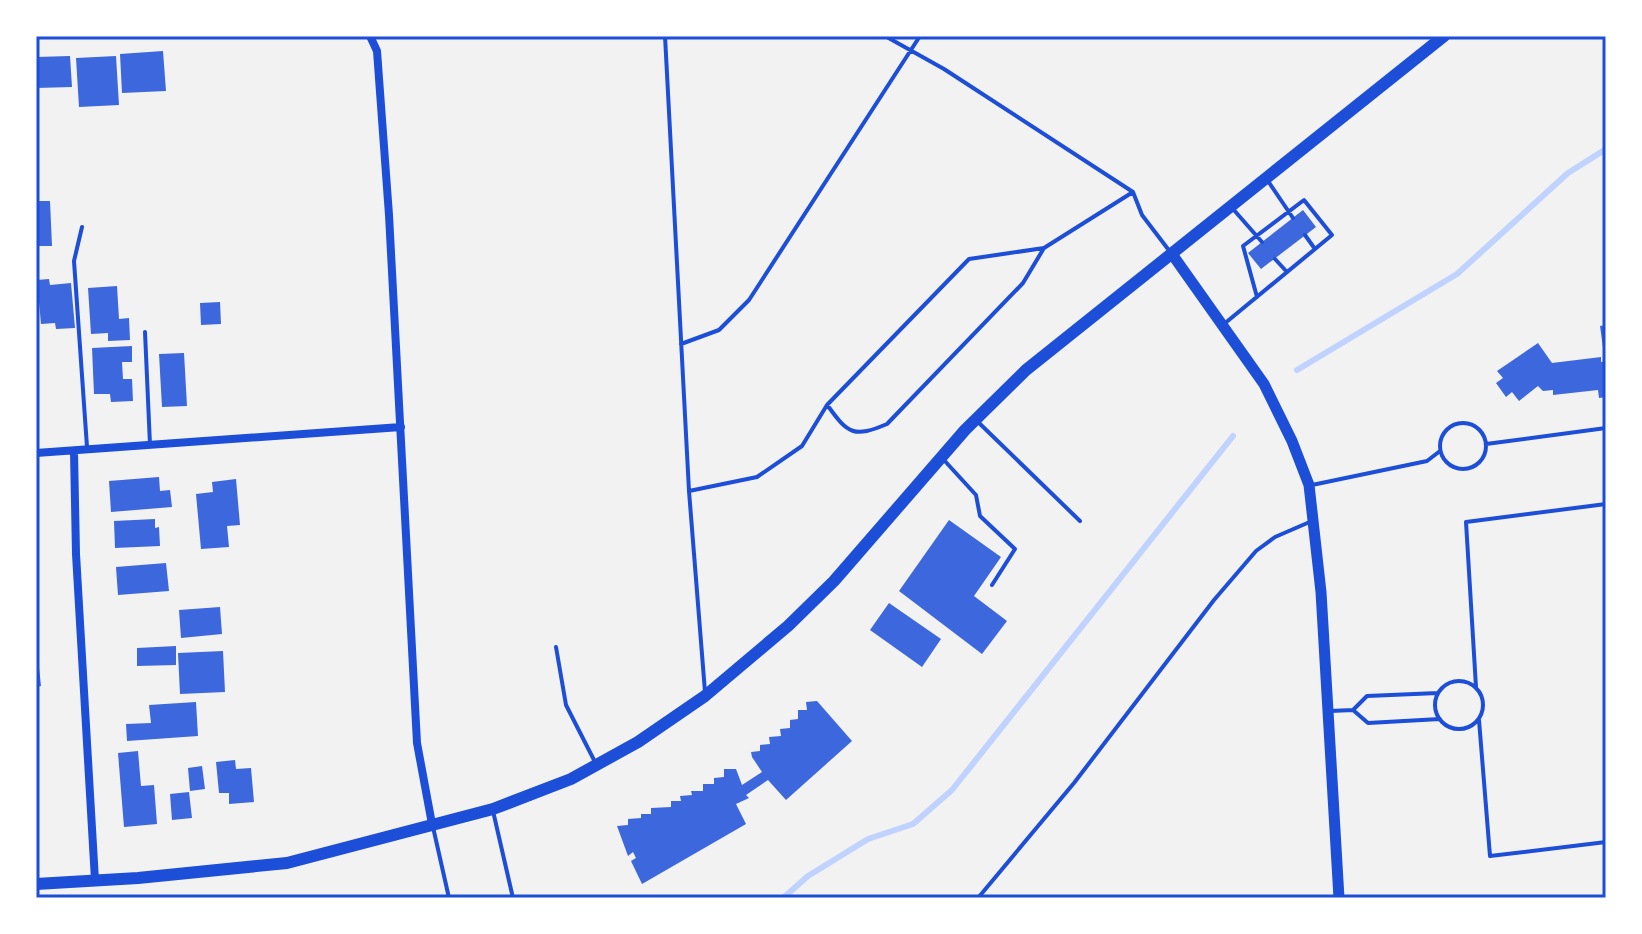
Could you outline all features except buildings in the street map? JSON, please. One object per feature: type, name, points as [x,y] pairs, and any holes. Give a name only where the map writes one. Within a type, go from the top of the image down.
[{"type":"main road","points":[[36,884],[287,863],[493,809],[571,779],[638,742],[705,696],[788,626],[834,581],[976,419],[1026,370],[1444,36]]},
{"type":"street","points":[[370,36],[377,51],[417,743],[432,824]]},
{"type":"street","points":[[1172,254],[1264,384],[1309,485],[1315,520],[1339,898]]},
{"type":"street","points":[[36,453],[401,427]]},
{"type":"street","points":[[74,451],[76,554],[95,880]]},
{"type":"lane","points":[[665,36],[689,491],[705,696]]},
{"type":"lane","points":[[885,36],[944,69],[1133,192],[1142,215],[1172,254]]},
{"type":"lane","points":[[681,344],[719,330],[749,300],[920,36]]},
{"type":"lane","points":[[1266,179],[1293,218]]},
{"type":"lane","points":[[689,491],[757,477],[802,446],[827,405],[969,259],[1044,248],[1133,192]]},
{"type":"lane","points":[[1222,325],[1257,297],[1332,235],[1304,200],[1243,246],[1257,297]]},
{"type":"lane","points":[[1232,207],[1262,242]]},
{"type":"lane","points":[[82,227],[74,261],[87,450]]},
{"type":"lane","points":[[1305,235],[1315,249]]},
{"type":"lane","points":[[827,405],[844,429],[863,434],[887,424],[1023,283],[1044,248]]},
{"type":"lane","points":[[1275,259],[1287,272]]},
{"type":"lane","points":[[145,332],[150,445]]},
{"type":"lane","points":[[976,419],[1080,521]]},
{"type":"lane","points":[[1461,422],[1476,426],[1486,444],[1482,460],[1469,468],[1455,468],[1448,464],[1440,451],[1440,443],[1447,429],[1461,422]]},
{"type":"lane","points":[[1486,444],[1606,428]]},
{"type":"lane","points":[[1309,485],[1427,461],[1440,451]]},
{"type":"lane","points":[[941,457],[976,495],[980,516],[1015,549],[992,585]]},
{"type":"lane","points":[[1606,504],[1466,522],[1476,687],[1484,706],[1479,720],[1490,856],[1606,842]]},
{"type":"lane","points":[[978,898],[1074,783],[1214,600],[1248,561],[1275,537],[1315,520]]},
{"type":"lane","points":[[556,647],[566,705],[596,765]]},
{"type":"lane","points":[[1476,687],[1463,681],[1443,687],[1435,706],[1445,724],[1459,729],[1479,720]]},
{"type":"lane","points":[[1328,711],[1353,710],[1367,696],[1438,693]]},
{"type":"lane","points":[[1353,710],[1368,723],[1440,719]]},
{"type":"lane","points":[[493,809],[513,898]]},
{"type":"lane","points":[[432,824],[449,898]]},
{"type":"waterway","points":[[1297,370],[1457,274],[1568,173],[1606,149]]},
{"type":"waterway","points":[[783,898],[808,876],[868,839],[913,824],[952,790],[1233,436]]}]
